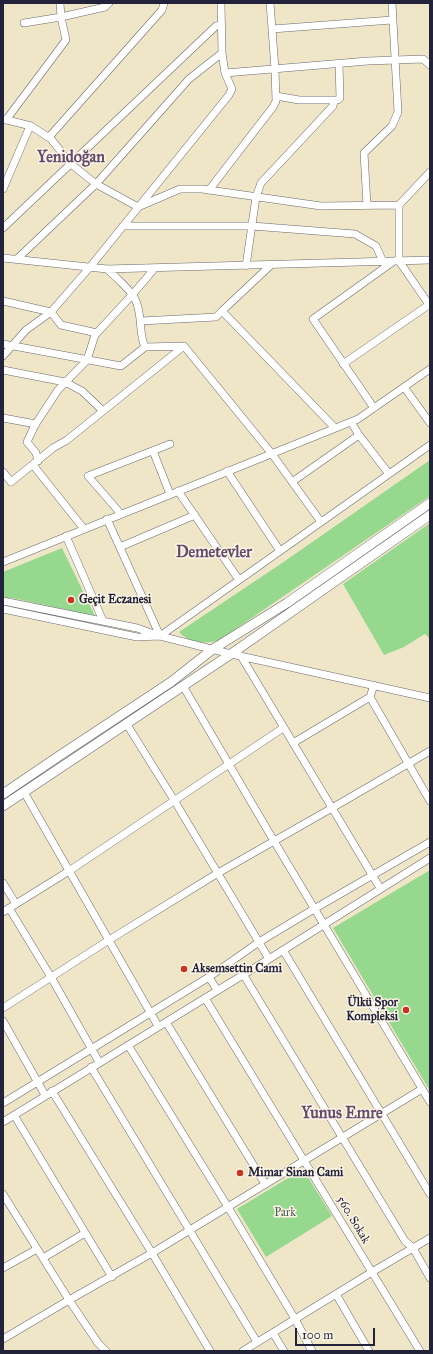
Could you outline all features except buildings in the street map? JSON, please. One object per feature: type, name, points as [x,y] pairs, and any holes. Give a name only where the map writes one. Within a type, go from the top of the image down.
[{"type":"main road","points":[[3,794],[171,682],[213,649],[287,603],[430,503]]},
{"type":"main road","points":[[3,806],[231,654],[430,515]]},
{"type":"street","points":[[60,3],[66,40],[4,120],[30,126],[49,138],[71,164],[96,184],[138,207]]},
{"type":"street","points":[[24,24],[105,7],[109,3]]},
{"type":"street","points":[[49,138],[162,10],[164,3]]},
{"type":"street","points":[[3,356],[26,330],[51,312],[90,267],[229,95],[232,89],[225,74],[222,53],[221,3]]},
{"type":"street","points":[[209,190],[273,107],[276,101],[270,3]]},
{"type":"street","points":[[367,206],[364,153],[392,126],[398,112],[392,3]]},
{"type":"street","points":[[272,28],[392,20]]},
{"type":"street","points":[[3,228],[216,26],[221,25]]},
{"type":"street","points":[[17,259],[96,184],[189,79],[222,53]]},
{"type":"street","points":[[225,74],[394,60],[424,59],[430,65]]},
{"type":"street","points":[[276,96],[299,100],[338,100],[340,98],[339,64]]},
{"type":"street","points":[[246,266],[256,197],[261,183],[333,106],[334,101]]},
{"type":"street","points":[[3,189],[30,126]]},
{"type":"street","points":[[343,364],[430,305],[396,261],[399,205],[430,172]]},
{"type":"street","points":[[138,207],[180,189],[209,190],[321,206],[399,205]]},
{"type":"street","points":[[123,226],[252,226],[355,234],[376,246],[383,262]]},
{"type":"street","points":[[3,258],[108,269],[430,260]]},
{"type":"street","points":[[374,408],[313,320],[396,261]]},
{"type":"street","points":[[141,322],[216,317],[271,265]]},
{"type":"street","points":[[84,529],[35,463],[36,453],[27,442],[36,424],[58,390],[87,360],[95,335],[155,268]]},
{"type":"street","points":[[108,269],[135,298],[141,322],[141,339],[145,347]]},
{"type":"street","points":[[3,301],[51,312],[61,325],[97,333]]},
{"type":"street","points":[[222,311],[335,428]]},
{"type":"street","points":[[3,344],[121,366],[145,347],[184,346]]},
{"type":"street","points":[[3,472],[11,482],[53,448],[67,440],[184,346]]},
{"type":"street","points":[[184,346],[272,454],[321,522]]},
{"type":"street","points":[[3,562],[358,419],[430,369]]},
{"type":"street","points":[[3,370],[65,382],[82,391],[103,411]]},
{"type":"street","points":[[404,387],[430,423]]},
{"type":"street","points":[[3,418],[36,424]]},
{"type":"street","points":[[351,422],[359,435],[389,474]]},
{"type":"street","points":[[292,482],[359,435]]},
{"type":"street","points":[[121,514],[88,476],[170,444]]},
{"type":"street","points":[[3,609],[137,637],[160,636],[430,445]]},
{"type":"street","points":[[153,451],[170,494]]},
{"type":"street","points":[[227,471],[280,551]]},
{"type":"street","points":[[178,491],[239,580]]},
{"type":"street","points":[[120,547],[195,515]]},
{"type":"street","points":[[108,519],[160,636]]},
{"type":"street","points":[[66,536],[103,621]]},
{"type":"street","points":[[3,601],[137,628],[160,636],[231,654],[430,698]]},
{"type":"street","points":[[242,656],[283,728],[380,888]]},
{"type":"street","points":[[183,686],[314,909],[430,1102]]},
{"type":"street","points":[[293,744],[370,697],[374,686]]},
{"type":"street","points":[[370,697],[430,801]]},
{"type":"street","points":[[126,723],[269,959]]},
{"type":"street","points":[[99,1062],[51,977],[6,910],[69,871],[283,728]]},
{"type":"street","points":[[3,1008],[109,940],[218,873],[430,751]]},
{"type":"street","points":[[24,792],[158,1026]]},
{"type":"street","points":[[3,1103],[151,1013],[259,942],[430,842]]},
{"type":"street","points":[[3,1122],[324,925],[380,888],[430,858]]},
{"type":"street","points":[[3,883],[16,904]]},
{"type":"street","points":[[282,950],[430,1194]]},
{"type":"street","points":[[244,974],[405,1241],[412,1248],[430,1278]]},
{"type":"street","points":[[209,976],[217,990]]},
{"type":"street","name":"560. Sokak","points":[[205,998],[420,1351]]},
{"type":"street","points":[[3,1021],[45,1095]]},
{"type":"street","points":[[166,1022],[265,1184]]},
{"type":"street","points":[[128,1045],[228,1206],[295,1319],[312,1351]]},
{"type":"street","points":[[91,1067],[257,1342]]},
{"type":"street","points":[[3,1339],[68,1300],[112,1277],[422,1089]]},
{"type":"street","points":[[52,1091],[152,1253],[210,1351]]},
{"type":"street","points":[[14,1115],[112,1277]]},
{"type":"street","points":[[4,1196],[68,1300],[98,1343],[106,1351]]},
{"type":"street","points":[[43,1258],[85,1233]]},
{"type":"street","points":[[243,1351],[430,1238]]},
{"type":"street","points":[[3,1268],[37,1249]]},
{"type":"street","points":[[336,1294],[369,1351]]},
{"type":"street","points":[[273,1333],[284,1351]]},
{"type":"green space","points":[[430,460],[430,496],[218,641],[197,642],[183,636],[179,632],[285,561]]},
{"type":"green space","points":[[430,523],[430,639],[425,634],[404,647],[384,655],[343,584]]},
{"type":"green space","points":[[62,548],[95,616],[12,598],[3,598],[3,572]]},
{"type":"green space","name":"Ülkü Spor Kompleksi","points":[[430,870],[430,1091],[333,928]]},
{"type":"green space","name":"Park","points":[[303,1169],[332,1216],[266,1257],[237,1209]]},
{"type":"place","name":"Geçit Eczanesi","points":[[71,600]]},
{"type":"place","name":"Aksemsettin Cami","points":[[184,969]]},
{"type":"place","name":"Ülkü Spor Kompleksi","points":[[406,1010]]},
{"type":"place","name":"Mimar Sinan Cami","points":[[240,1173]]},
{"type":"district","name":"Yenidoğan","points":[[71,158]]},
{"type":"district","name":"Demetevler","points":[[214,553]]},
{"type":"district","name":"Yunus Emre","points":[[342,1114]]}]
